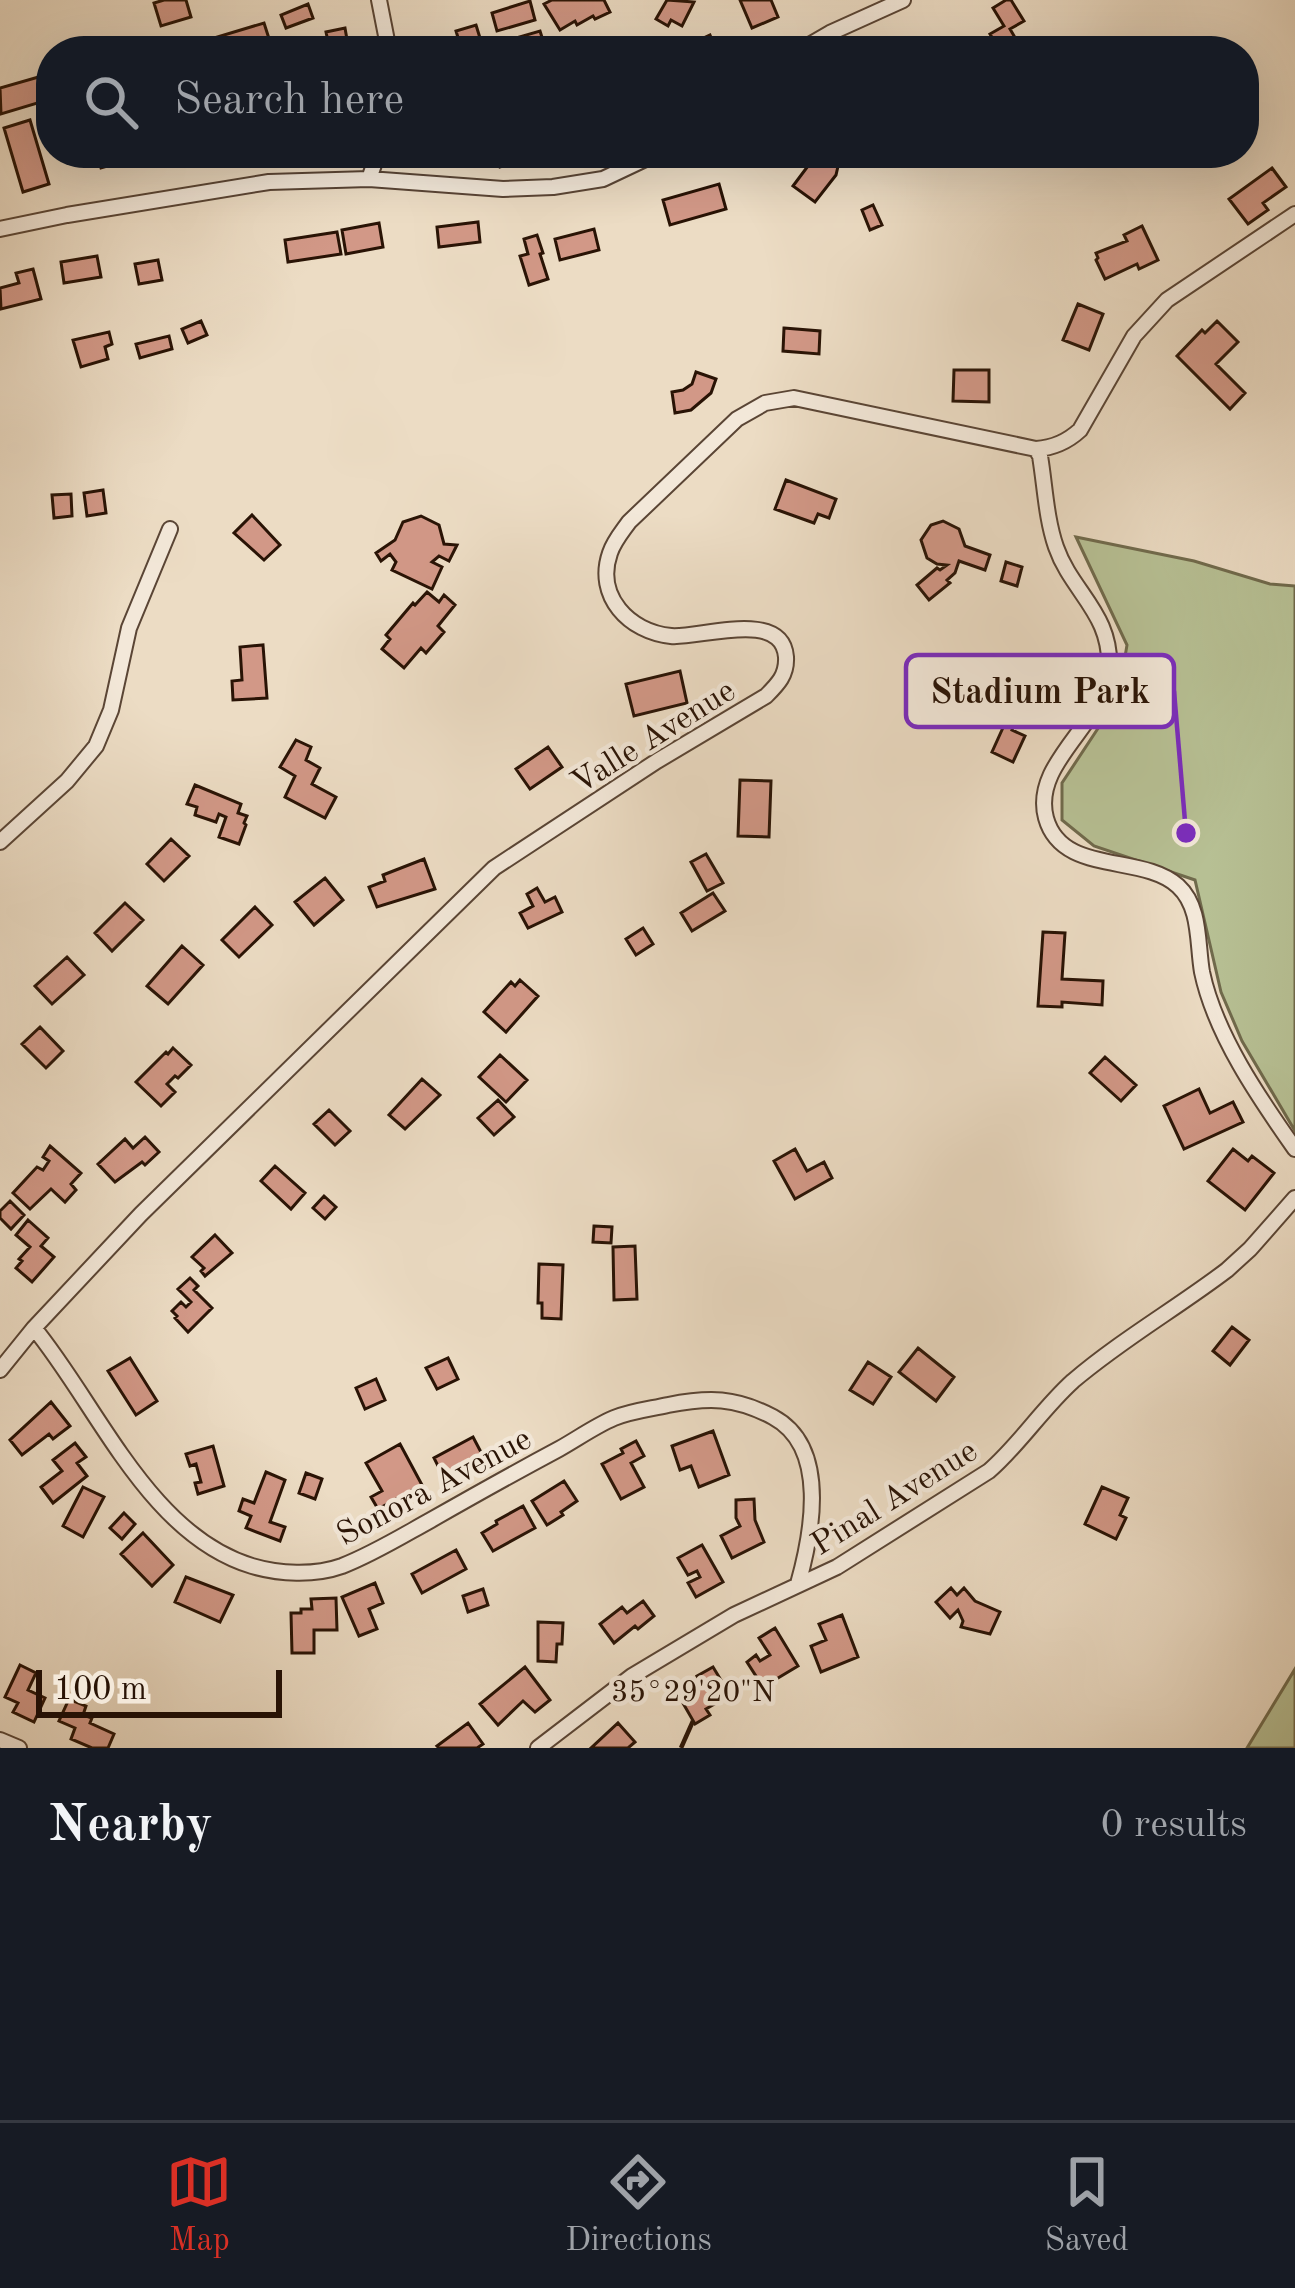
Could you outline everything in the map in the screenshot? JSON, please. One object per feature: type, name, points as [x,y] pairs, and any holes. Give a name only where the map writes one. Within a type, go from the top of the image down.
[{"type":"street","points":[[379,0],[385,36]]},
{"type":"street","points":[[823,36],[903,0]]},
{"type":"street","points":[[370,179],[373,168]]},
{"type":"street","points":[[0,229],[269,182],[370,179],[503,189],[553,187],[603,178],[625,168]]},
{"type":"street","points":[[1295,214],[1167,300],[1134,336],[1080,430],[1070,439],[1036,449],[1056,548],[1094,607],[1104,632],[1109,675],[1101,698],[1051,773],[1044,793],[1045,816],[1058,841],[1068,848],[1180,886],[1194,910],[1203,976],[1217,1014],[1238,1061],[1295,1149]]},
{"type":"street","name":"Valle Avenue","points":[[0,1370],[141,1214],[494,868],[766,696],[781,681],[784,648],[768,634],[742,628],[674,637],[653,632],[624,616],[612,604],[608,591],[610,554],[629,522],[737,419],[765,403],[794,398],[1036,449]]},
{"type":"street","points":[[0,842],[80,768],[102,735],[129,628],[170,529]]},
{"type":"street","name":"Pinal Avenue","points":[[538,1748],[632,1676],[734,1615],[837,1567],[989,1471],[1075,1380],[1227,1270],[1295,1198]]},
{"type":"street","name":"Sonora Avenue","points":[[34,1328],[164,1510],[210,1544],[252,1566],[286,1572],[339,1567],[614,1418],[691,1400],[720,1400],[749,1405],[780,1420],[805,1454],[811,1478],[810,1539],[798,1584]]},
{"type":"street","points":[[0,1740],[19,1748]]},
{"type":"green space","points":[[1076,537],[1295,586],[1295,1131],[1242,1041],[1221,992],[1195,880],[1094,846],[1062,820],[1062,783],[1118,698],[1127,645]]},
{"type":"green space","points":[[1295,1669],[1295,1748],[1247,1748]]},
{"type":"building","points":[[186,0],[191,17],[161,26],[154,3]]},
{"type":"building","points":[[604,0],[610,12],[560,30],[544,4]]},
{"type":"building","points":[[667,0],[694,2],[682,26],[671,20],[668,26],[656,19]]},
{"type":"building","points":[[740,0],[771,0],[778,17],[752,28]]},
{"type":"building","points":[[1011,0],[1024,21],[1010,29],[1014,36],[991,36],[1004,26],[993,8]]},
{"type":"building","points":[[530,1],[535,20],[497,31],[492,13]]},
{"type":"building","points":[[308,4],[313,18],[286,28],[281,15]]},
{"type":"building","points":[[264,23],[268,36],[221,36]]},
{"type":"building","points":[[476,25],[479,36],[458,36],[456,31]]},
{"type":"building","points":[[345,28],[346,36],[327,36],[326,32]]},
{"type":"building","points":[[36,78],[36,104],[1,114],[0,88]]},
{"type":"building","points":[[30,120],[36,168],[44,168],[49,184],[23,192],[4,128]]},
{"type":"building","points":[[806,168],[838,168],[815,202],[793,186]]},
{"type":"building","points":[[1272,168],[1286,187],[1263,203],[1268,210],[1248,224],[1229,199]]},
{"type":"building","points":[[719,184],[726,209],[670,225],[663,200]]},
{"type":"building","points":[[873,205],[882,225],[870,230],[862,210]]},
{"type":"building","points":[[478,222],[480,242],[439,247],[437,227]]},
{"type":"building","points":[[379,223],[383,247],[346,254],[342,230]]},
{"type":"building","points":[[1142,226],[1158,260],[1105,279],[1096,253],[1127,241],[1124,235]]},
{"type":"building","points":[[594,229],[599,250],[560,260],[555,239]]},
{"type":"building","points":[[337,232],[341,254],[288,262],[285,240]]},
{"type":"building","points":[[537,235],[548,279],[529,285],[520,256],[528,254],[524,239]]},
{"type":"building","points":[[97,256],[101,277],[64,283],[61,262]]},
{"type":"building","points":[[158,260],[162,280],[139,284],[135,264]]},
{"type":"building","points":[[33,269],[41,299],[1,309],[0,288],[19,283],[16,273]]},
{"type":"building","points":[[1078,304],[1103,314],[1089,350],[1063,340]]},
{"type":"building","points":[[201,321],[207,335],[188,343],[182,329]]},
{"type":"building","points":[[1217,321],[1238,342],[1216,364],[1245,393],[1230,409],[1177,356]]},
{"type":"building","points":[[784,328],[820,331],[819,354],[783,351]]},
{"type":"building","points":[[109,332],[108,359],[81,367],[73,340]]},
{"type":"building","points":[[169,336],[172,349],[140,358],[136,344]]},
{"type":"building","points":[[954,370],[989,370],[989,402],[953,401]]},
{"type":"building","points":[[696,372],[716,379],[711,393],[691,410],[675,413],[672,392],[692,384]]},
{"type":"building","points":[[786,480],[836,499],[829,518],[818,514],[814,523],[775,509]]},
{"type":"building","points":[[103,490],[106,513],[87,516],[84,493]]},
{"type":"building","points":[[71,494],[72,516],[54,518],[52,495]]},
{"type":"building","points":[[252,515],[280,545],[264,560],[234,533]]},
{"type":"building","points":[[421,516],[439,525],[444,544],[457,545],[449,561],[439,556],[432,562],[442,567],[432,589],[392,570],[396,562],[390,554],[381,561],[376,553],[395,540],[403,522]]},
{"type":"building","points":[[943,521],[959,529],[965,546],[990,555],[985,570],[959,561],[947,580],[950,583],[929,600],[917,585],[947,565],[927,558],[921,540],[931,525]]},
{"type":"building","points":[[1006,562],[1022,567],[1017,586],[1001,581]]},
{"type":"building","points":[[427,592],[439,602],[444,595],[455,605],[438,626],[444,632],[404,668],[382,649],[390,639],[386,635]]},
{"type":"building","points":[[263,645],[267,698],[233,700],[232,681],[242,680],[240,647]]},
{"type":"building","points":[[1008,656],[1039,670],[1012,730],[1025,736],[1013,762],[992,752],[1006,721],[1001,727],[988,721],[991,714],[981,715],[979,709],[986,705],[990,696],[986,694]]},
{"type":"building","points":[[680,671],[687,703],[634,716],[626,684]]},
{"type":"building","points":[[296,740],[311,747],[306,760],[320,768],[312,784],[336,797],[325,818],[285,797],[295,776],[280,767]]},
{"type":"building","points":[[548,747],[562,767],[530,789],[516,769]]},
{"type":"building","points":[[740,780],[771,781],[769,837],[738,836]]},
{"type":"building","points":[[195,785],[241,804],[238,813],[247,816],[239,844],[219,837],[226,817],[219,814],[216,822],[195,815],[197,807],[187,804]]},
{"type":"building","points":[[171,839],[189,856],[164,881],[147,864]]},
{"type":"building","points":[[706,854],[723,883],[707,891],[691,862]]},
{"type":"building","points":[[424,859],[435,889],[377,907],[369,887],[385,881],[383,875]]},
{"type":"building","points":[[325,878],[343,900],[314,925],[295,902]]},
{"type":"building","points":[[537,888],[545,902],[555,897],[562,912],[528,928],[520,913],[533,906],[527,894]]},
{"type":"building","points":[[713,893],[725,911],[692,931],[681,913]]},
{"type":"building","points":[[125,903],[143,920],[112,951],[95,933]]},
{"type":"building","points":[[255,907],[272,925],[239,957],[222,940]]},
{"type":"building","points":[[643,928],[653,944],[636,955],[626,939]]},
{"type":"building","points":[[1043,932],[1065,933],[1062,979],[1103,981],[1102,1005],[1062,1002],[1062,1007],[1038,1006]]},
{"type":"building","points":[[182,946],[203,965],[168,1004],[147,986]]},
{"type":"building","points":[[67,957],[84,975],[52,1004],[35,986]]},
{"type":"building","points":[[520,980],[538,996],[506,1032],[484,1012],[511,982],[515,986]]},
{"type":"building","points":[[40,1027],[63,1051],[46,1068],[22,1044]]},
{"type":"building","points":[[173,1048],[191,1065],[167,1084],[175,1092],[161,1106],[136,1082]]},
{"type":"building","points":[[500,1055],[527,1080],[506,1102],[479,1077]]},
{"type":"building","points":[[1105,1057],[1136,1085],[1121,1101],[1090,1073]]},
{"type":"building","points":[[422,1079],[440,1095],[405,1129],[389,1115]]},
{"type":"building","points":[[1199,1089],[1210,1113],[1233,1102],[1243,1122],[1184,1149],[1164,1106]]},
{"type":"building","points":[[498,1100],[514,1117],[494,1135],[478,1118]]},
{"type":"building","points":[[329,1110],[350,1131],[335,1145],[314,1124]]},
{"type":"building","points":[[145,1137],[159,1152],[145,1165],[142,1162],[115,1182],[98,1164],[125,1139],[133,1148]]},
{"type":"building","points":[[50,1146],[81,1173],[71,1184],[76,1190],[65,1202],[51,1189],[30,1209],[13,1193],[37,1167],[43,1170],[49,1161],[43,1157]]},
{"type":"building","points":[[795,1149],[807,1171],[824,1162],[832,1178],[795,1199],[774,1161]]},
{"type":"building","points":[[1233,1149],[1274,1173],[1245,1210],[1208,1181]]},
{"type":"building","points":[[275,1166],[305,1193],[291,1209],[261,1181]]},
{"type":"building","points":[[324,1196],[336,1207],[325,1219],[313,1208]]},
{"type":"building","points":[[10,1201],[24,1215],[11,1229],[0,1218]]},
{"type":"building","points":[[28,1220],[48,1238],[41,1246],[54,1257],[32,1282],[16,1268],[30,1247],[16,1235]]},
{"type":"building","points":[[594,1226],[612,1227],[611,1243],[593,1242]]},
{"type":"building","points":[[215,1235],[232,1253],[205,1276],[204,1268],[192,1257]]},
{"type":"building","points":[[635,1246],[637,1299],[614,1300],[613,1247]]},
{"type":"building","points":[[539,1264],[563,1265],[561,1319],[542,1318]]},
{"type":"building","points":[[190,1278],[198,1286],[194,1290],[212,1308],[188,1332],[172,1311],[181,1302],[186,1307],[191,1302],[178,1289]]},
{"type":"building","points":[[1232,1327],[1249,1340],[1230,1365],[1213,1351]]},
{"type":"building","points":[[918,1348],[954,1377],[936,1401],[899,1372]]},
{"type":"building","points":[[130,1358],[157,1401],[136,1415],[108,1371]]},
{"type":"building","points":[[448,1358],[458,1379],[437,1389],[426,1368]]},
{"type":"building","points":[[868,1362],[891,1377],[873,1404],[850,1390]]},
{"type":"building","points":[[376,1379],[385,1400],[365,1409],[356,1388]]},
{"type":"building","points":[[51,1402],[70,1426],[53,1439],[49,1434],[22,1455],[10,1440]]},
{"type":"building","points":[[713,1431],[729,1475],[699,1487],[691,1466],[680,1470],[672,1446]]},
{"type":"building","points":[[473,1437],[483,1456],[442,1474],[434,1458]]},
{"type":"building","points":[[636,1441],[644,1456],[631,1463],[644,1487],[621,1499],[602,1464]]},
{"type":"building","points":[[75,1443],[86,1457],[77,1463],[87,1476],[53,1503],[41,1487],[62,1471],[53,1460]]},
{"type":"building","points":[[400,1444],[422,1485],[378,1509],[371,1497],[382,1491],[366,1463]]},
{"type":"building","points":[[213,1446],[224,1486],[198,1494],[195,1483],[201,1482],[196,1464],[190,1466],[186,1454]]},
{"type":"building","points":[[266,1472],[285,1480],[270,1522],[285,1527],[280,1541],[246,1528],[251,1516],[239,1511],[243,1499],[254,1503]]},
{"type":"building","points":[[306,1473],[322,1479],[315,1499],[299,1493]]},
{"type":"building","points":[[564,1481],[577,1501],[547,1525],[532,1501]]},
{"type":"building","points":[[83,1487],[104,1497],[83,1537],[63,1526]]},
{"type":"building","points":[[1102,1487],[1128,1498],[1120,1515],[1126,1518],[1116,1539],[1085,1524]]},
{"type":"building","points":[[754,1499],[755,1520],[764,1542],[732,1558],[721,1536],[740,1526],[736,1500]]},
{"type":"building","points":[[523,1506],[535,1528],[493,1551],[482,1533]]},
{"type":"building","points":[[124,1513],[135,1524],[122,1539],[110,1528]]},
{"type":"building","points":[[143,1533],[173,1565],[152,1586],[121,1554]]},
{"type":"building","points":[[702,1545],[723,1582],[696,1597],[688,1583],[700,1577],[697,1571],[688,1575],[678,1558]]},
{"type":"building","points":[[456,1550],[466,1569],[422,1593],[412,1574]]},
{"type":"building","points":[[186,1577],[233,1595],[220,1622],[175,1602]]},
{"type":"building","points":[[375,1583],[383,1603],[369,1609],[377,1629],[359,1636],[342,1597]]},
{"type":"building","points":[[951,1588],[957,1595],[964,1588],[975,1601],[1000,1612],[990,1634],[961,1627],[958,1610],[950,1618],[936,1602]]},
{"type":"building","points":[[483,1589],[488,1605],[468,1612],[463,1596]]},
{"type":"building","points":[[336,1598],[337,1630],[314,1630],[314,1653],[292,1653],[291,1613],[312,1609],[311,1599]]},
{"type":"building","points":[[643,1601],[654,1616],[614,1643],[600,1624],[622,1607],[627,1613]]},
{"type":"building","points":[[842,1615],[858,1657],[821,1672],[811,1646],[826,1640],[819,1624]]},
{"type":"building","points":[[538,1622],[563,1623],[556,1662],[538,1661]]},
{"type":"building","points":[[775,1628],[798,1666],[763,1687],[747,1662],[756,1655],[760,1661],[770,1655],[759,1638]]},
{"type":"building","points":[[20,1665],[36,1673],[28,1690],[45,1698],[34,1722],[13,1712],[18,1703],[5,1697]]},
{"type":"building","points":[[525,1667],[550,1700],[535,1712],[523,1701],[498,1725],[480,1704]]},
{"type":"building","points":[[713,1667],[730,1695],[706,1709],[710,1715],[695,1724],[680,1698],[686,1694],[682,1687],[695,1680],[699,1686],[697,1676]]},
{"type":"building","points":[[69,1699],[86,1706],[83,1715],[92,1718],[90,1723],[114,1734],[108,1748],[92,1748],[71,1739],[75,1728],[59,1721]]},
{"type":"building","points":[[468,1723],[483,1744],[477,1748],[437,1746]]},
{"type":"building","points":[[618,1723],[635,1742],[628,1748],[591,1748]]},
{"type":"place","name":"Stadium Park","points":[[1186,833]]}]
